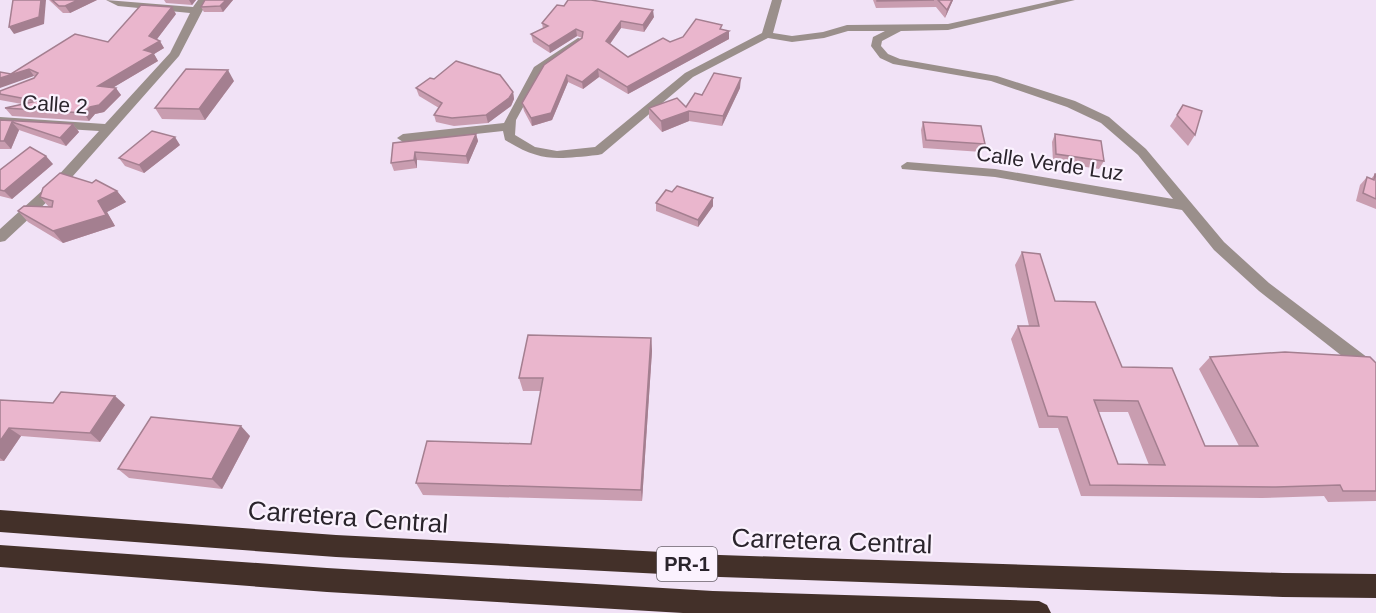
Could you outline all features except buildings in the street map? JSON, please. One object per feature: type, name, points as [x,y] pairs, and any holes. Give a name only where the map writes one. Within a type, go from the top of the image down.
[{"type":"highway","name":"Carretera Central","points":[[0,521],[336,546],[720,566],[1259,585],[1376,586]]},
{"type":"highway","name":"PR-1","points":[[0,556],[327,580],[701,602],[1039,613]]},
{"type":"street","points":[[0,237],[60,182],[175,54],[199,5],[118,3],[111,0]]},
{"type":"street","points":[[767,35],[777,0]]},
{"type":"street","points":[[578,41],[538,69],[510,120],[509,137],[532,151],[557,155],[598,151],[689,75],[767,35],[792,39],[847,28],[948,27],[1070,0]]},
{"type":"street","points":[[900,27],[877,39],[876,46],[884,56],[897,62],[993,78],[1071,104],[1105,120],[1142,152],[1219,246],[1264,287],[1376,373]]},
{"type":"street","name":"Calle 2","points":[[0,121],[107,128]]},
{"type":"street","points":[[403,138],[510,126]]},
{"type":"street","name":"Calle Verde Luz","points":[[908,166],[995,173],[1104,190],[1186,206]]}]
